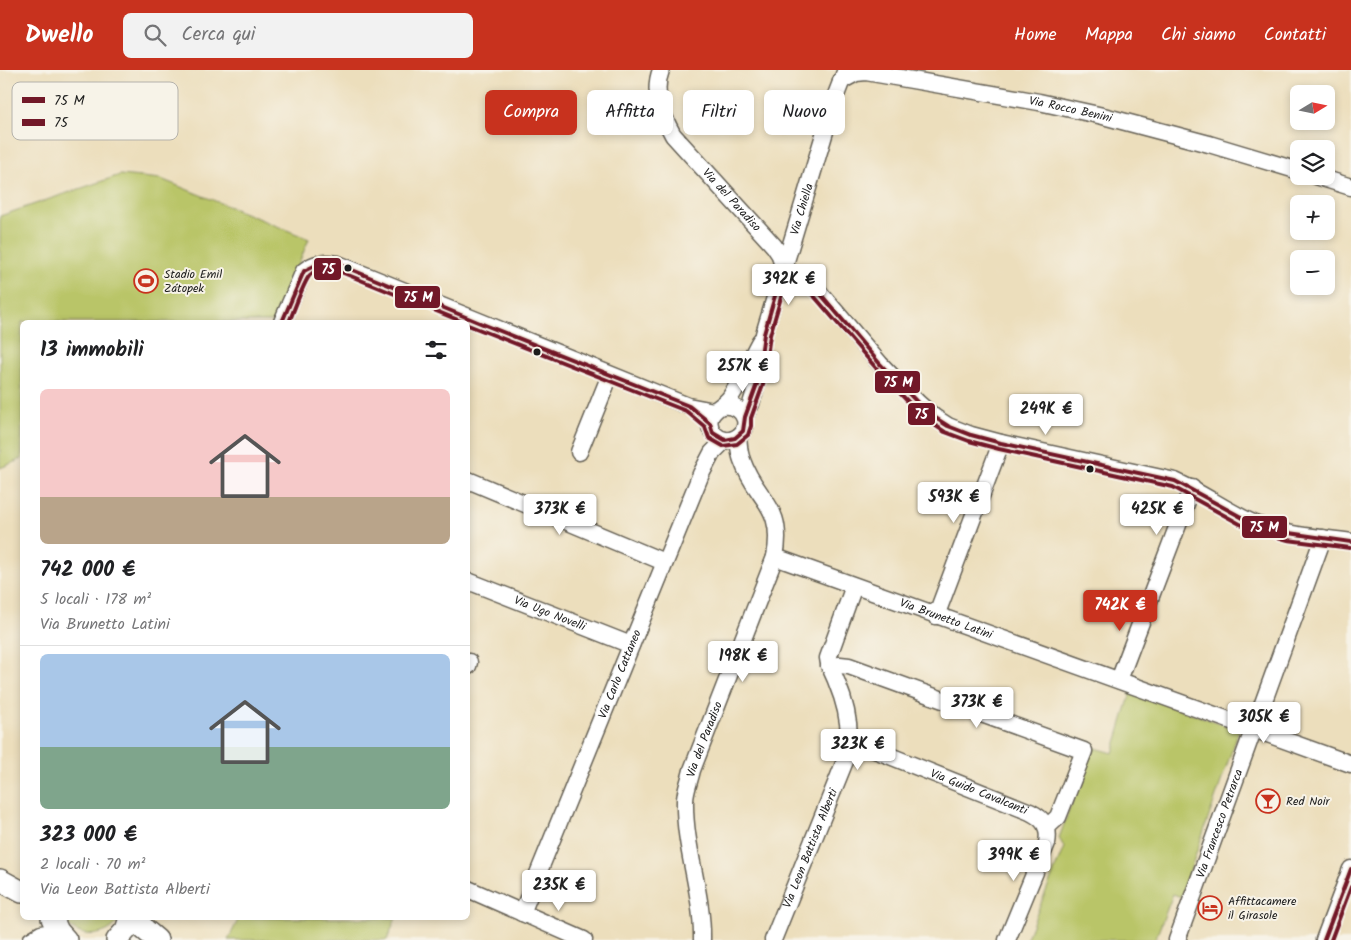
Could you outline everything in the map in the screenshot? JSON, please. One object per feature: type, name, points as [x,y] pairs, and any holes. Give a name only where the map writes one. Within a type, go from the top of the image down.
[{"type":"main road","points":[[0,880],[20,883]]},
{"type":"main road","points":[[0,880],[20,891]]},
{"type":"main road","points":[[117,940],[126,930],[129,920]]},
{"type":"main road","points":[[137,920],[150,936],[157,940]]},
{"type":"street","name":"Via del Paradiso","points":[[661,70],[657,91],[664,120],[673,135],[774,246],[780,255],[783,268],[764,334],[757,384],[745,417],[745,428],[732,439],[742,461],[773,513],[778,533],[775,557],[692,770],[685,798],[686,817],[699,901],[702,940]]},
{"type":"street","name":"Via Rocco Benini","points":[[843,76],[856,72],[866,72],[1039,102],[1131,123],[1290,168]]},
{"type":"street","name":"Via Chiella","points":[[783,268],[843,76]]},
{"type":"street","points":[[1335,182],[1351,187]]},
{"type":"street","points":[[283,320],[304,271],[317,263],[338,264],[443,316]]},
{"type":"street","points":[[783,268],[802,279],[818,292],[880,364],[918,403],[948,426],[1001,443],[1156,475],[1192,488],[1252,522],[1290,534],[1351,542]]},
{"type":"street","points":[[470,326],[610,375],[689,406],[715,414],[734,406],[745,417]]},
{"type":"street","name":"Via del Paradiso","points":[[715,414],[732,394],[764,334]]},
{"type":"street","points":[[579,452],[610,375]]},
{"type":"street","points":[[715,414],[713,433],[732,439]]},
{"type":"street","name":"Via Carlo Cattaneo","points":[[522,913],[701,474],[712,453],[732,439]]},
{"type":"street","points":[[936,616],[1001,443]]},
{"type":"street","points":[[470,481],[664,562]]},
{"type":"street","points":[[1119,680],[1192,488]]},
{"type":"street","name":"Via Francesco Petrarca","points":[[1177,940],[1323,538]]},
{"type":"street","name":"Via Brunetto Latini","points":[[775,557],[1351,764]]},
{"type":"street","name":"Via Ugo Novelli","points":[[470,582],[631,645]]},
{"type":"street","points":[[854,586],[830,649],[829,666],[848,666],[1084,751],[1058,817],[1047,827],[1046,843],[1007,940]]},
{"type":"street","name":"Via Leon Battista Alberti","points":[[773,940],[847,756],[850,740],[848,719],[843,699],[829,666]]},
{"type":"street","name":"Via Guido Cavalcanti","points":[[850,740],[1030,812],[1040,817],[1047,827]]},
{"type":"street","points":[[1324,940],[1351,869]]},
{"type":"street","points":[[470,890],[584,940]]},
{"type":"street","points":[[31,940],[41,934],[59,930]]},
{"type":"green space","name":"Stadio Emil Zátopek","points":[[120,175],[161,179],[309,239],[275,320],[20,320],[20,460],[0,468],[0,216]]},
{"type":"green space","points":[[1131,692],[1239,730],[1181,897],[1173,894],[1155,940],[1026,940],[1064,847],[1059,838],[1092,747],[1113,753]]},
{"type":"green space","points":[[65,920],[119,920],[108,930],[91,934],[75,930]]},
{"type":"green space","points":[[238,920],[395,920],[387,940],[228,940]]},
{"type":"transit line","points":[[283,320],[304,271],[320,263],[338,264],[689,406],[710,423],[713,433],[725,440],[735,438],[743,431],[745,417],[757,384],[764,334],[783,268]]},
{"type":"transit line","points":[[783,268],[803,279],[818,291],[880,364],[918,403],[948,426],[971,435],[1001,443],[1175,481],[1243,518],[1265,527],[1289,533],[1351,542]]},
{"type":"transit line","name":"75","points":[[290,320],[310,275],[315,271],[326,269],[336,270],[458,320]]},
{"type":"transit line","name":"75","points":[[470,326],[686,411],[705,427],[709,438],[723,446],[737,444],[748,435],[751,426],[751,418],[763,385],[770,335],[789,270]]},
{"type":"transit line","name":"75","points":[[780,273],[800,284],[814,296],[876,368],[914,408],[945,432],[999,449],[1173,487],[1240,524],[1263,533],[1288,540],[1350,548]]},
{"type":"transit line","points":[[1324,940],[1351,869]]},
{"type":"transit line","name":"75","points":[[1331,940],[1351,887]]},
{"type":"place","name":"Stadio Emil Zátopek","points":[[146,281]]},
{"type":"place","name":"Red Noir","points":[[1268,801]]},
{"type":"place","name":"Affittacamere il Girasole","points":[[1210,908]]}]
